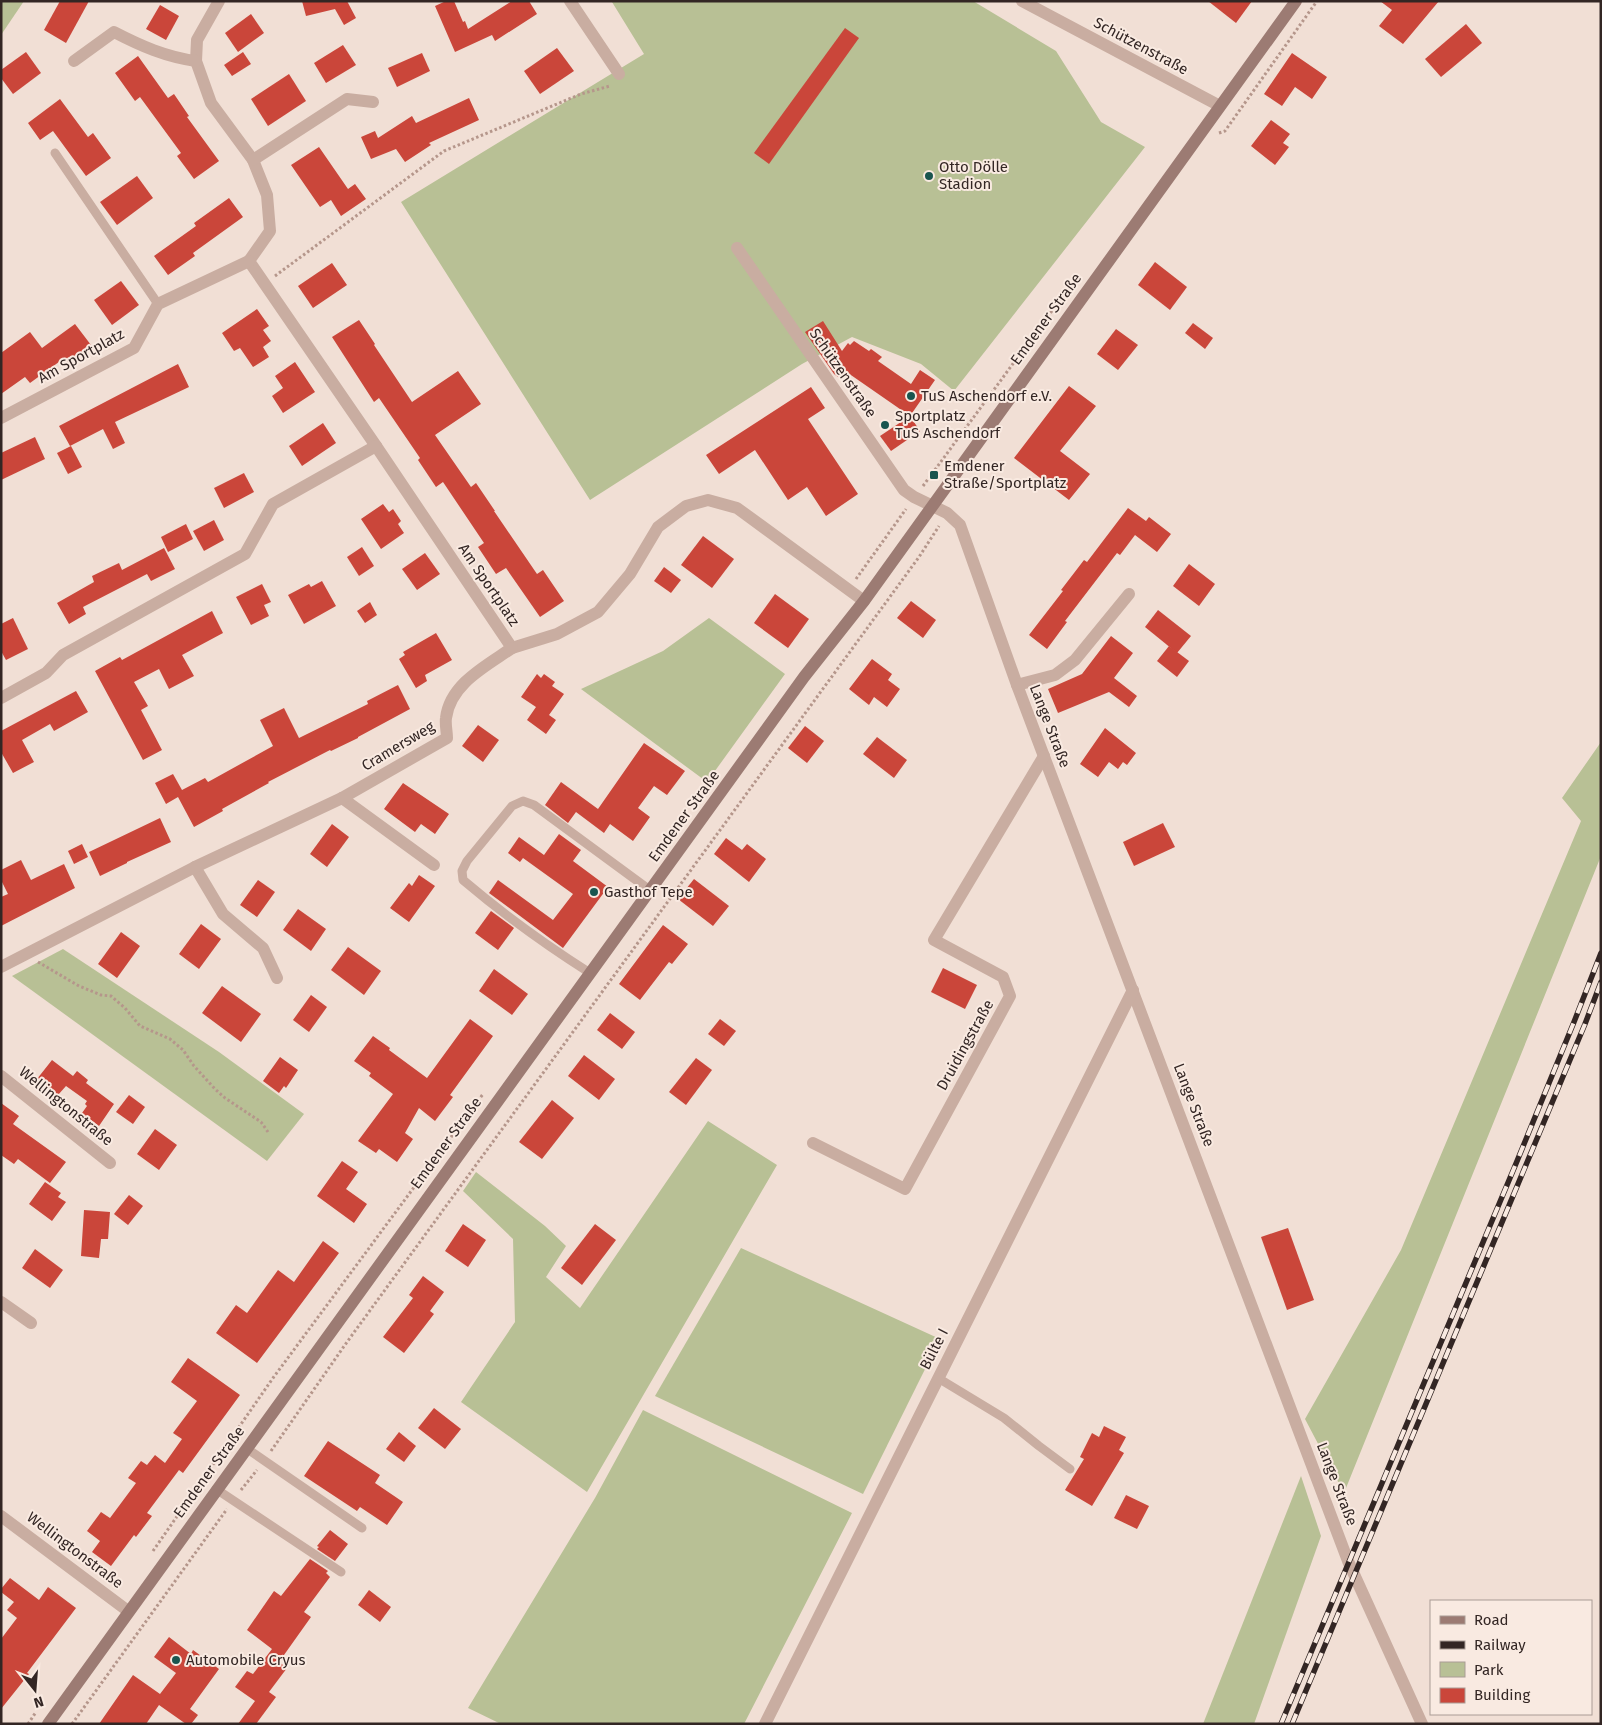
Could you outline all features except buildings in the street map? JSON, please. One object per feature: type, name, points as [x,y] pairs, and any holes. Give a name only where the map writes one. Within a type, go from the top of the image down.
[{"type":"street","points":[[158,304],[249,261],[270,231],[267,195],[253,160],[211,103],[196,61],[197,40],[218,1]]},
{"type":"street","points":[[570,1],[619,74]]},
{"type":"street","name":"Schützenstraße","points":[[1022,1],[1220,106]]},
{"type":"street","name":"Emdener Straße","points":[[48,1724],[804,677],[864,601],[1296,1]]},
{"type":"street","points":[[74,61],[114,32],[141,46],[176,58],[196,61]]},
{"type":"street","points":[[253,160],[347,99],[373,102]]},
{"type":"street","name":"Schützenstraße","points":[[737,248],[904,490],[932,505]]},
{"type":"street","name":"Am Sportplatz","points":[[249,261],[512,648],[557,634],[598,612],[630,574],[658,528],[686,506],[708,500],[737,508],[864,601]]},
{"type":"street","name":"Am Sportplatz","points":[[1,418],[134,348],[158,304]]},
{"type":"street","points":[[1,698],[46,673],[63,655],[245,554],[273,504],[376,446]]},
{"type":"street","name":"Lange Straße","points":[[932,505],[947,513],[960,525],[1017,685],[1348,1561],[1422,1724]]},
{"type":"street","points":[[1017,685],[1055,675],[1075,660],[1129,594]]},
{"type":"street","name":"Cramersweg","points":[[1,967],[195,867],[342,798],[447,738],[446,718],[454,695],[471,676],[512,648]]},
{"type":"street","name":"Druidingstraße","points":[[813,1143],[905,1189],[1010,996],[1003,977],[934,940],[1044,756]]},
{"type":"street","points":[[342,798],[434,865]]},
{"type":"street","points":[[195,867],[223,914],[263,948],[277,978]]},
{"type":"street","name":"Bülte I","points":[[765,1724],[1132,990]]},
{"type":"street","name":"Wellingtonstraße","points":[[1,1076],[110,1162]]},
{"type":"street","points":[[1,1302],[31,1324]]},
{"type":"street","name":"Wellingtonstraße","points":[[1,1516],[128,1611]]},
{"type":"lane","points":[[54,153],[158,304]]},
{"type":"lane","points":[[590,973],[562,956],[463,880],[462,871],[466,861],[512,806],[523,801],[534,805],[651,891]]},
{"type":"lane","points":[[938,1378],[1004,1418],[1070,1469]]},
{"type":"lane","points":[[246,1448],[362,1528]]},
{"type":"lane","points":[[216,1490],[342,1572]]},
{"type":"path","points":[[265,283],[444,151],[581,94],[612,85],[619,74]]},
{"type":"path","points":[[72,1724],[264,1461],[347,1342],[435,1224],[481,1157],[919,557],[947,513]]},
{"type":"path","points":[[29,953],[40,965],[79,986],[101,995],[111,996],[130,1013],[140,1026],[170,1039],[183,1050],[215,1090],[261,1122],[268,1132]]},
{"type":"green space","points":[[1,1],[24,1],[1,35]]},
{"type":"green space","points":[[613,1],[973,1],[1056,51],[1101,122],[1145,147],[954,391],[921,364],[852,337],[802,364],[590,500],[401,202],[644,54]]},
{"type":"green space","points":[[709,618],[785,674],[707,782],[581,689],[663,651]]},
{"type":"green space","points":[[1601,742],[1601,856],[1344,1493],[1305,1419],[1401,1250],[1581,821],[1562,798]]},
{"type":"green space","points":[[63,949],[219,1052],[304,1114],[267,1161],[12,976]]},
{"type":"green space","points":[[708,1121],[777,1165],[587,1492],[461,1402],[515,1322],[513,1239],[463,1191],[476,1172],[545,1226],[566,1246],[546,1277],[580,1308]]},
{"type":"green space","points":[[741,1248],[940,1339],[863,1494],[655,1396]]},
{"type":"green space","points":[[643,1410],[852,1513],[744,1724],[501,1724],[468,1708],[595,1498]]},
{"type":"green space","points":[[1301,1476],[1321,1536],[1254,1724],[1203,1724]]},
{"type":"railway","points":[[1281,1724],[1515,1166],[1601,953]]},
{"type":"railway","points":[[1292,1724],[1601,982]]},
{"type":"place","name":"Otto Dölle Stadion","points":[[929,176]]},
{"type":"place","name":"TuS Aschendorf e.V.","points":[[911,396]]},
{"type":"place","name":"Sportplatz TuS Aschendorf","points":[[885,425]]},
{"type":"place","name":"Emdener Straße/Sportplatz","points":[[934,475]]},
{"type":"place","name":"Gasthof Tepe","points":[[594,892]]},
{"type":"place","name":"Automobile Cryus","points":[[176,1660]]}]
